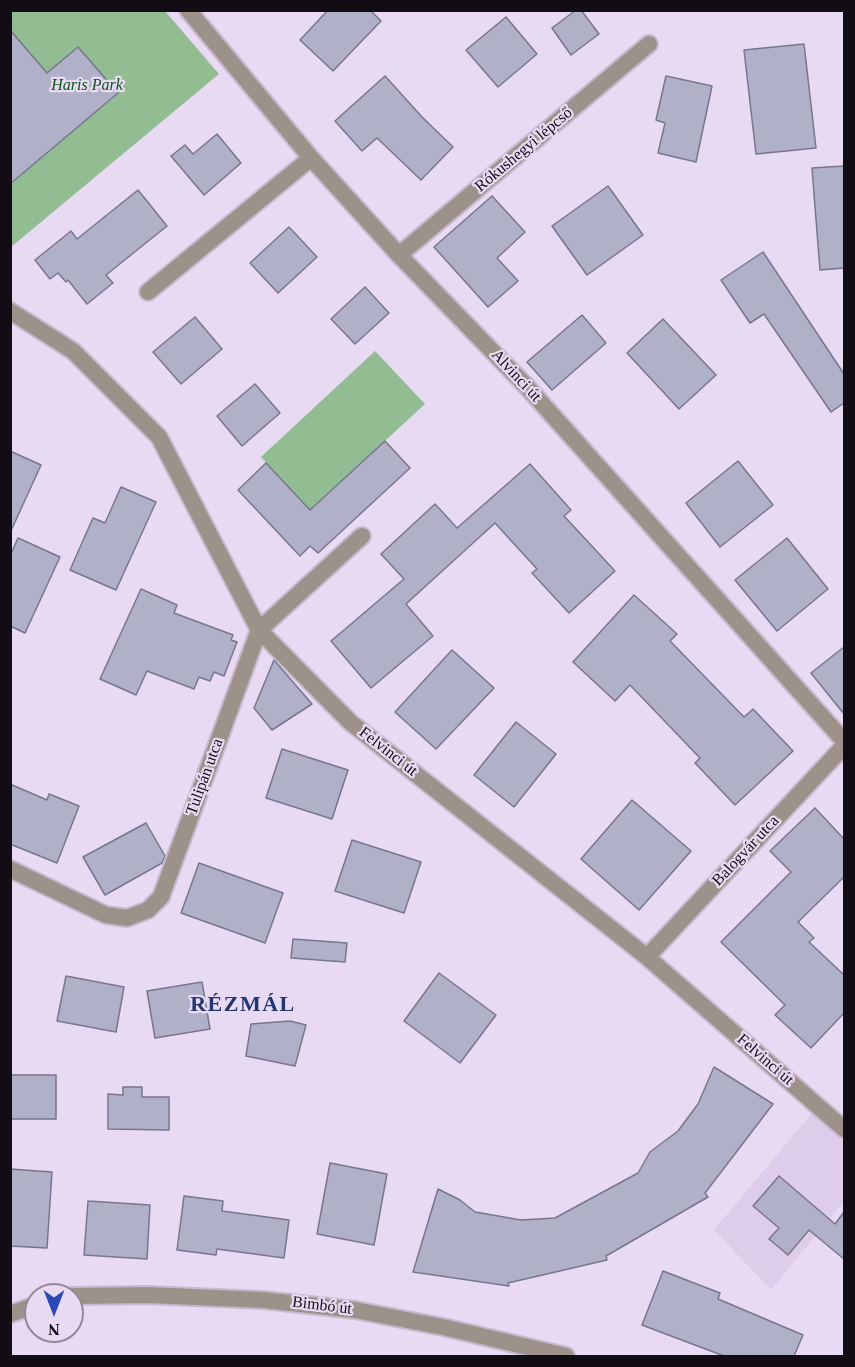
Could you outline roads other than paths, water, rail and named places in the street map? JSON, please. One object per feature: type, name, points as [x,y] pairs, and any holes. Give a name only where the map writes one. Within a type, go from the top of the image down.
[{"type":"street","name":"Alvinci út","points":[[188,10],[311,158],[399,255],[528,388],[844,741]]},
{"type":"street","name":"Rókushegyi lépcső","points":[[399,255],[649,44]]},
{"type":"street","points":[[148,292],[311,158]]},
{"type":"street","name":"Felvinci út","points":[[10,311],[73,351],[159,437],[259,630],[350,722],[647,957],[844,1129]]},
{"type":"street","name":"Tulipán utca","points":[[10,869],[106,915],[127,918],[148,910],[161,897],[259,630],[362,536]]},
{"type":"street","name":"Balogvár utca","points":[[647,957],[844,746]]},
{"type":"street","name":"Bimbó út","points":[[84,1296],[148,1295],[263,1299],[355,1310],[444,1327],[566,1356]]},
{"type":"district","name":"RÉZMÁL","points":[[243,1005]]},
{"type":"park label","name":"Haris Park","points":[[87,86]]}]
